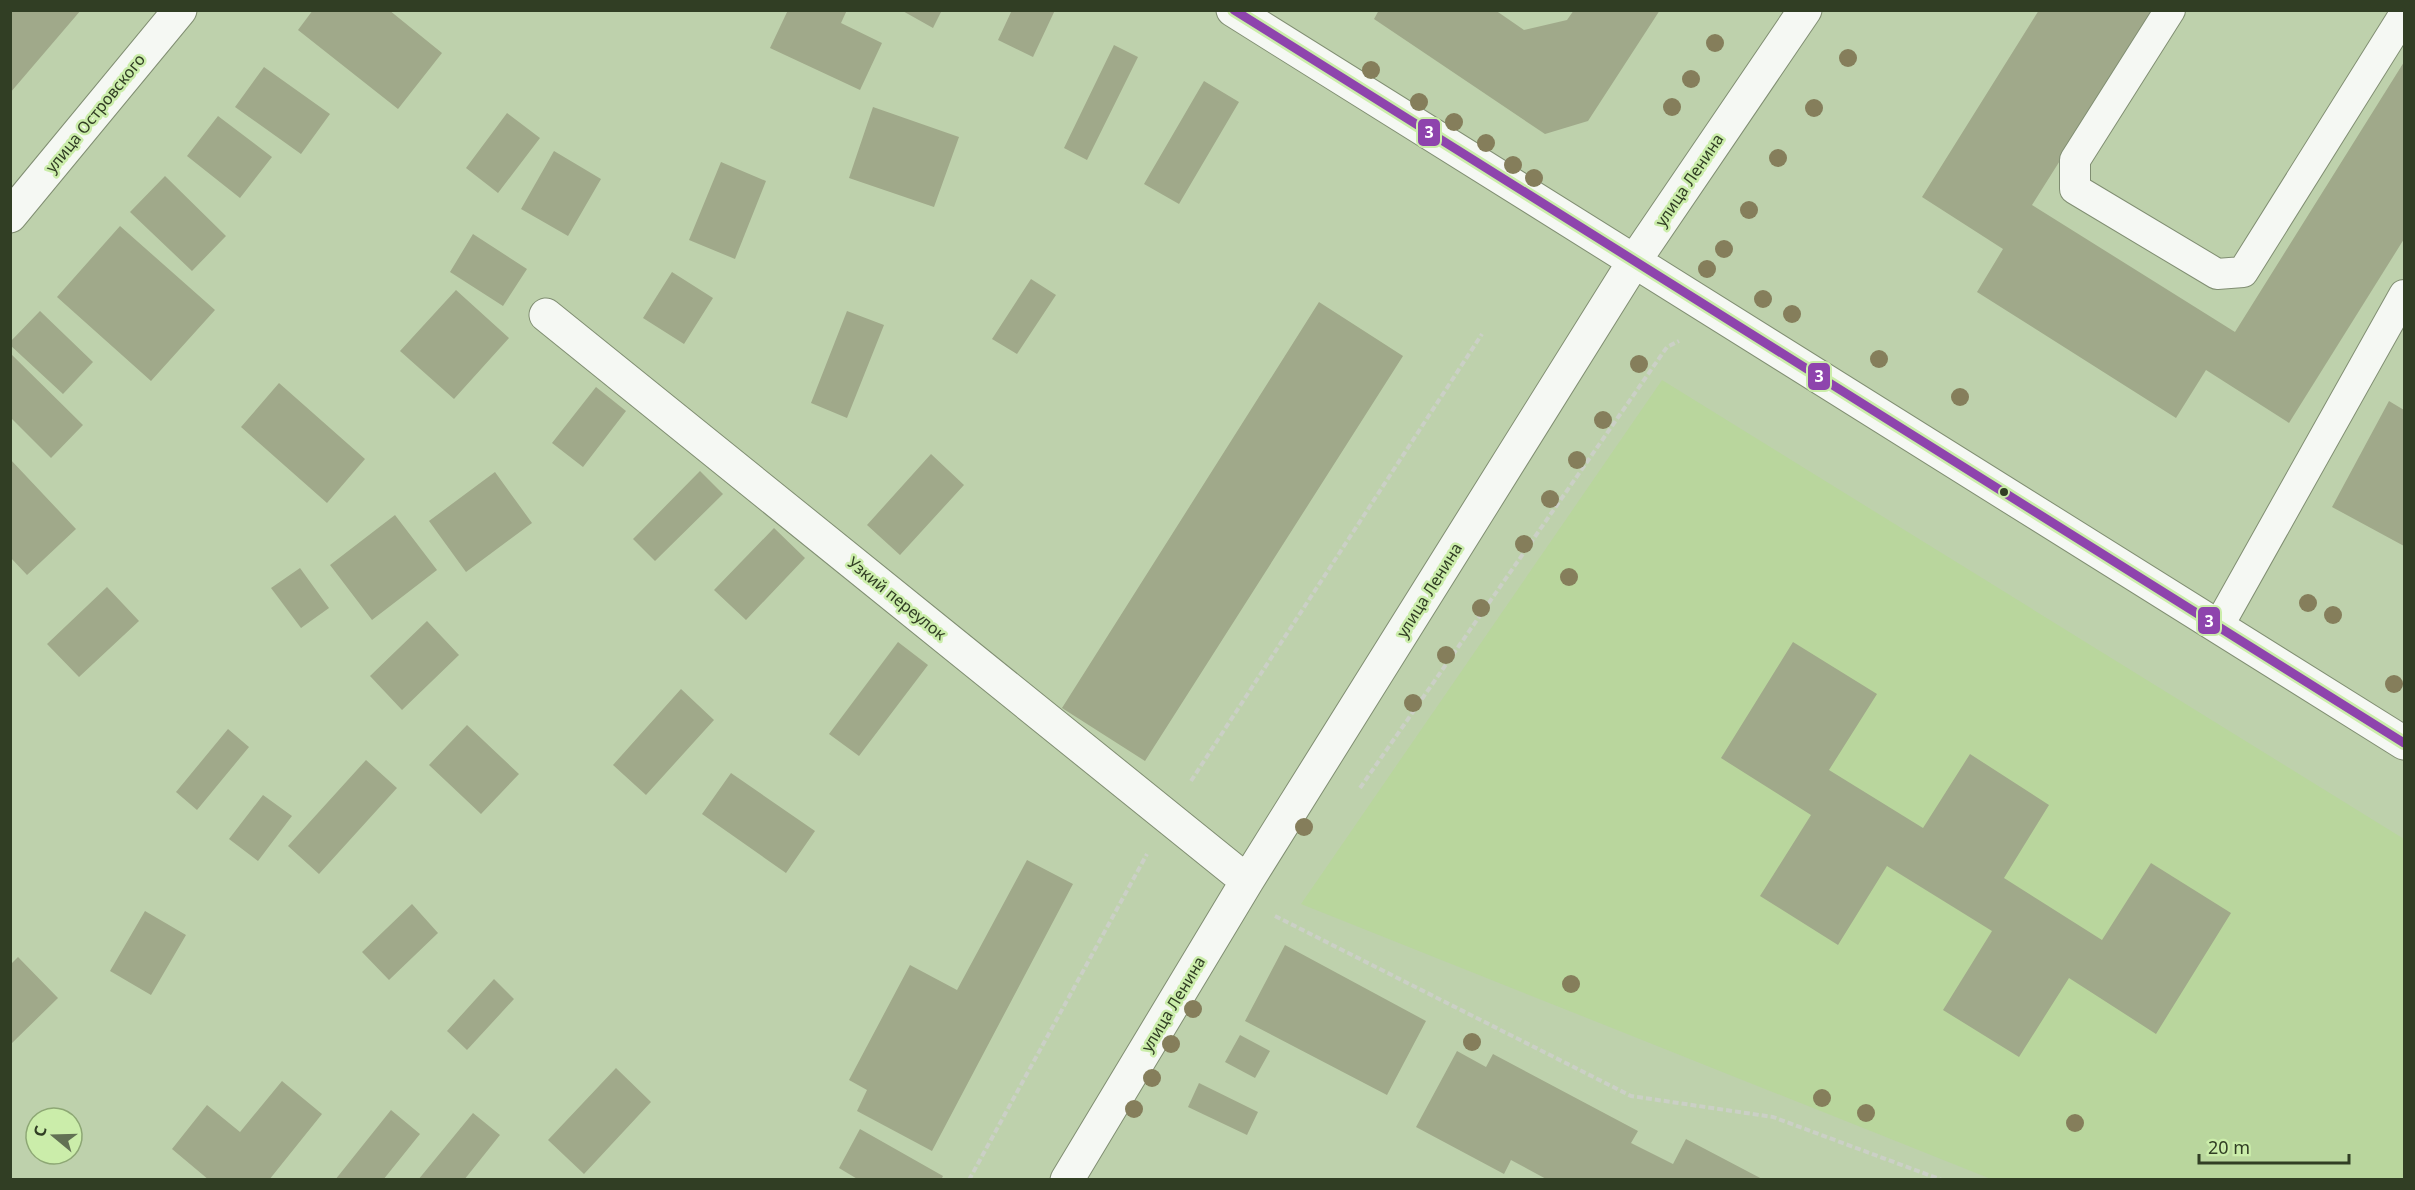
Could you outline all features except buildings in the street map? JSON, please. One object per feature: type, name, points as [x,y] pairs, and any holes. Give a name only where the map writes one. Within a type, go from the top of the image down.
[{"type":"street","name":"улица Островского","points":[[10,216],[180,10]]},
{"type":"street","points":[[1233,10],[2404,742]]},
{"type":"street","name":"улица Ленина","points":[[1067,1179],[1247,881],[1635,260],[1805,10]]},
{"type":"street","name":"Узкий переулок","points":[[546,315],[1247,881]]},
{"type":"lane","points":[[2170,10],[2075,160],[2075,189],[2217,274],[2243,272],[2404,15]]},
{"type":"lane","points":[[2219,626],[2404,295]]},
{"type":"path","points":[[1354,796],[1667,347],[1696,333],[1711,310]]},
{"type":"path","points":[[969,1179],[1168,817],[1482,334]]},
{"type":"path","points":[[1272,914],[1630,1096],[1773,1117],[1942,1179]]},
{"type":"shaded area","points":[[1662,380],[2404,839],[2404,1179],[1991,1179],[1301,904]]},
{"type":"transit line","name":"3","points":[[1234,10],[2404,743]]}]
